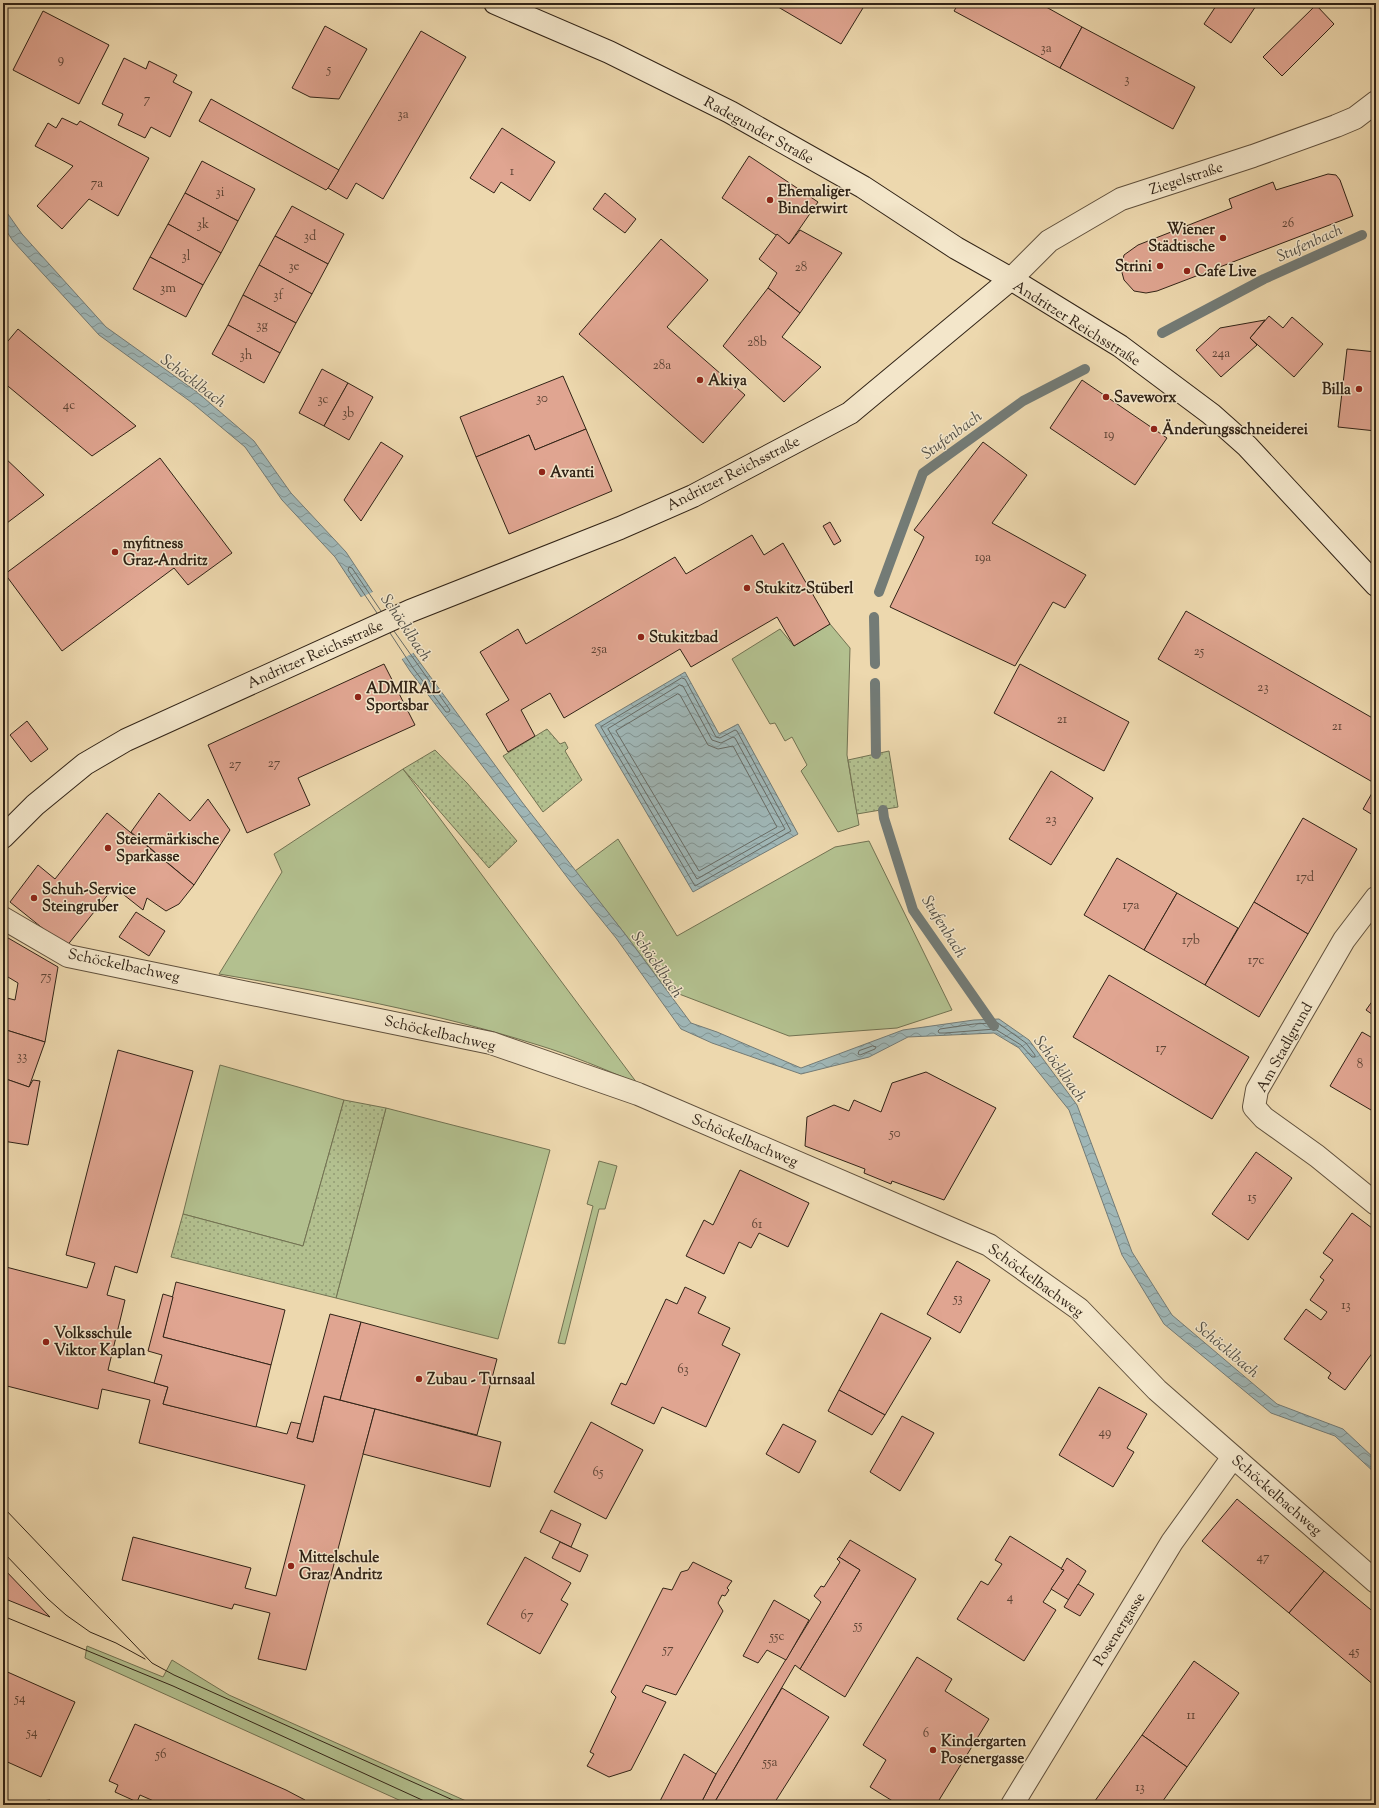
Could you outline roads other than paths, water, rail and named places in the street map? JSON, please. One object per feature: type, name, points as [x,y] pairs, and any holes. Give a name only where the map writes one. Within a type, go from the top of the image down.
[{"type":"street","name":"Radegunder Straße","points":[[496,3],[609,52],[730,112],[863,187],[956,248],[1011,279]]},
{"type":"street","name":"Ziegelstraße","points":[[1011,279],[1049,241],[1121,199],[1253,156],[1342,123],[1355,118],[1376,102]]},
{"type":"street","name":"Andritzer Reichsstraße","points":[[3,837],[35,805],[85,764],[112,748],[410,610],[620,528],[693,496],[850,413],[1011,279],[1120,346],[1210,414],[1247,446],[1376,585]]},
{"type":"street","name":"Am Stadlgrund","points":[[1376,898],[1344,940],[1257,1090],[1254,1107],[1264,1118],[1317,1156],[1376,1204]]},
{"type":"street","name":"Schöckelbachweg","points":[[3,918],[68,956],[491,1043],[638,1094],[989,1245],[1079,1308],[1157,1390],[1376,1582]]},
{"type":"street","name":"Posenergasse","points":[[1012,1805],[1172,1542],[1233,1457]]},
{"type":"water","name":"Schöcklbach","points":[[3,207],[22,234],[106,327],[197,392],[254,441],[291,493],[346,552],[413,653],[522,802],[625,934],[691,1023],[717,1032],[801,1068],[903,1030],[974,1020],[999,1019],[1029,1040],[1077,1105],[1132,1252],[1172,1315],[1277,1404],[1343,1429],[1376,1460],[1376,1474],[1335,1436],[1271,1413],[1164,1324],[1122,1255],[1069,1110],[1019,1048],[994,1033],[908,1037],[869,1057],[801,1074],[712,1043],[681,1029],[616,938],[570,881],[410,671],[335,557],[282,500],[245,447],[191,402],[99,335],[13,241],[3,226]]},
{"type":"water","points":[[685,672],[719,734],[738,724],[798,834],[693,892],[595,725]]},
{"type":"waterway","name":"Stufenbach","points":[[1162,333],[1264,279],[1362,235]]},
{"type":"waterway","name":"Stufenbach","points":[[879,592],[923,473],[1023,401],[1085,369]]},
{"type":"waterway","name":"Stufenbach","points":[[874,617],[875,664]]},
{"type":"waterway","name":"Stufenbach","points":[[875,683],[876,754]]},
{"type":"waterway","name":"Stufenbach","points":[[883,810],[884,818],[913,910],[994,1026]]},
{"type":"tram line","points":[[3,1507],[152,1663],[174,1675],[464,1805]]},
{"type":"tram line","points":[[3,1552],[48,1599],[66,1615],[90,1632],[116,1643],[145,1659]]},
{"type":"tram line","points":[[3,1616],[173,1686],[433,1805]]},
{"type":"place","name":"Ehemaliger Binderwirt","points":[[770,200]]},
{"type":"place","name":"Wiener Städtische","points":[[1223,238]]},
{"type":"place","name":"Strini","points":[[1160,266]]},
{"type":"place","name":"Cafe Live","points":[[1187,271]]},
{"type":"place","name":"Akiya","points":[[700,380]]},
{"type":"place","name":"Billa","points":[[1359,389]]},
{"type":"place","name":"Saveworx","points":[[1106,397]]},
{"type":"place","name":"Änderungsschneiderei","points":[[1154,429]]},
{"type":"place","name":"Avanti","points":[[542,472]]},
{"type":"place","name":"myfitness Graz-Andritz","points":[[115,552]]},
{"type":"place","name":"Stukitz-Stüberl","points":[[747,588]]},
{"type":"place","name":"Stukitzbad","points":[[641,637]]},
{"type":"place","name":"ADMIRAL Sportsbar","points":[[358,697]]},
{"type":"place","name":"Steiermärkische Sparkasse","points":[[108,848]]},
{"type":"place","name":"Schuh-Service Steingruber","points":[[34,898]]},
{"type":"place","name":"Volksschule Viktor Kaplan","points":[[46,1342]]},
{"type":"place","name":"Zubau - Turnsaal","points":[[419,1379]]},
{"type":"place","name":"Mittelschule Graz Andritz","points":[[291,1566]]},
{"type":"place","name":"Kindergarten Posenergasse","points":[[933,1750]]}]
